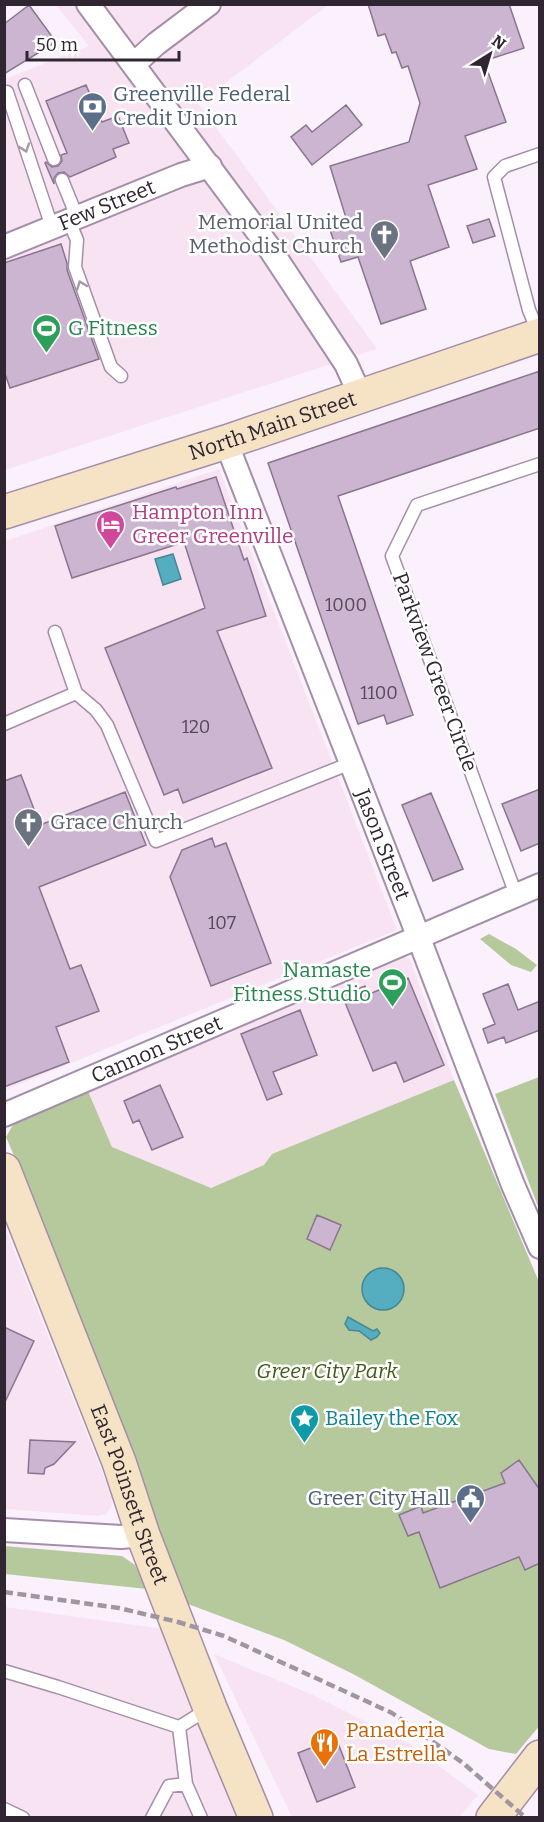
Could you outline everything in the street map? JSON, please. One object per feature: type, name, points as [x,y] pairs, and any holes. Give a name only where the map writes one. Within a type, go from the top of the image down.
[{"type":"main road","name":"North Main Street","points":[[4,512],[226,442],[539,335]]},
{"type":"main road","name":"East Poinsett Street","points":[[6,1182],[119,1462],[143,1535],[210,1708],[256,1818]]},
{"type":"main road","points":[[493,1818],[540,1757]]},
{"type":"street","points":[[88,4],[266,243],[346,364],[362,397]]},
{"type":"street","points":[[134,64],[156,44],[209,4]]},
{"type":"street","name":"Few Street","points":[[4,247],[181,175],[210,166]]},
{"type":"street","name":"Jason Street","points":[[226,442],[513,1185],[540,1247]]},
{"type":"street","name":"Cannon Street","points":[[4,1115],[540,885]]},
{"type":"street","points":[[4,1530],[122,1537],[143,1535]]},
{"type":"lane","points":[[25,85],[54,159]]},
{"type":"lane","points":[[7,92],[66,222],[77,240],[75,267],[111,367],[121,376]]},
{"type":"lane","points":[[539,335],[529,310],[494,177],[505,166],[540,154]]},
{"type":"lane","points":[[62,180],[66,222]]},
{"type":"lane","name":"Parkview Greer Circle","points":[[516,895],[392,556],[417,505],[540,464]]},
{"type":"lane","points":[[55,632],[76,693],[96,710],[107,725],[156,841],[351,763]]},
{"type":"lane","points":[[4,724],[76,693]]},
{"type":"lane","points":[[4,1671],[58,1686],[179,1727]]},
{"type":"lane","points":[[179,1727],[210,1708]]},
{"type":"lane","points":[[179,1727],[186,1784],[201,1818]]},
{"type":"lane","points":[[152,1818],[169,1786],[186,1784]]},
{"type":"shaded area","points":[[56,5],[328,5],[198,104],[377,349],[5,470],[5,79],[89,46]]},
{"type":"shaded area","points":[[219,469],[397,930],[5,1090],[5,541]]},
{"type":"shaded area","points":[[398,954],[410,959],[454,1080],[272,1154],[265,1165],[211,1188],[112,1147],[87,1089],[230,1033]]},
{"type":"shaded area","points":[[4,1225],[112,1497],[111,1507],[106,1514],[98,1516],[5,1509]]},
{"type":"shaded area","points":[[5,1607],[171,1630],[236,1817],[5,1818]]},
{"type":"shaded area","points":[[214,1654],[313,1695],[410,1744],[478,1795],[459,1817],[292,1817]]},
{"type":"green space","points":[[489,934],[516,949],[537,965],[531,972],[511,965],[480,939]]},
{"type":"green space","points":[[539,1077],[539,1209],[495,1094]]},
{"type":"green space","name":"Greer City Park","points":[[454,1080],[539,1282],[540,1725],[516,1754],[489,1749],[353,1674],[284,1640],[188,1604],[38,1211],[6,1137],[14,1123],[87,1089],[112,1147],[211,1188],[264,1165],[272,1154]]},
{"type":"green space","points":[[4,1546],[122,1556],[135,1565],[147,1589],[5,1574]]},
{"type":"water","points":[[173,554],[181,579],[163,585],[155,559]]},
{"type":"water","points":[[383,1268],[397,1275],[404,1289],[397,1303],[383,1310],[369,1303],[362,1289],[369,1275]]},
{"type":"water","points":[[348,1317],[373,1331],[377,1329],[380,1333],[371,1340],[359,1331],[349,1330],[345,1324]]},
{"type":"building","points":[[368,4],[509,4],[524,48],[484,61],[506,122],[465,136],[477,169],[428,185],[449,247],[410,261],[426,309],[381,324],[358,257],[341,262],[329,227],[347,221],[330,166],[409,142],[420,103],[408,66],[402,68],[396,52],[392,53],[385,34],[378,36]]},
{"type":"building","points":[[29,5],[56,42],[4,74],[4,24]]},
{"type":"building","name":"Greenville Federal Credit Union","points":[[86,85],[102,122],[118,116],[129,143],[113,149],[116,157],[70,177],[64,172],[58,173],[54,178],[54,184],[45,163],[52,167],[58,166],[62,161],[61,155],[67,153],[46,101]]},
{"type":"building","points":[[346,105],[362,125],[312,165],[291,137],[306,125],[312,132]]},
{"type":"building","points":[[489,219],[495,236],[473,243],[467,226]]},
{"type":"building","points":[[61,244],[67,270],[99,359],[10,388],[4,371],[4,263]]},
{"type":"building","points":[[540,371],[540,428],[338,496],[413,715],[387,724],[384,715],[358,724],[268,463]]},
{"type":"building","points":[[216,477],[266,616],[217,631],[272,768],[183,803],[178,789],[164,795],[105,648],[205,608],[184,542],[72,578],[55,526],[176,487],[177,489]]},
{"type":"building","points":[[21,775],[40,825],[125,792],[146,845],[39,887],[70,969],[81,965],[99,1011],[56,1027],[69,1062],[4,1087],[4,781]]},
{"type":"building","points":[[540,789],[540,843],[521,851],[502,804]]},
{"type":"building","points":[[431,793],[463,869],[433,881],[402,805]]},
{"type":"building","points":[[212,838],[215,847],[226,843],[271,963],[211,986],[170,877],[182,850]]},
{"type":"building","points":[[408,978],[444,1065],[404,1082],[396,1062],[373,1071],[342,995],[365,986],[367,995]]},
{"type":"building","points":[[508,984],[518,1010],[540,1001],[540,1030],[506,1043],[504,1037],[488,1043],[483,1029],[495,1024],[483,994]]},
{"type":"building","points":[[300,1010],[317,1055],[273,1072],[282,1094],[267,1100],[241,1034]]},
{"type":"building","points":[[160,1085],[183,1137],[152,1150],[139,1120],[133,1123],[124,1101]]},
{"type":"building","points":[[317,1215],[341,1225],[330,1250],[307,1239]]},
{"type":"building","points":[[4,1327],[34,1341],[4,1404]]},
{"type":"building","points":[[30,1440],[75,1442],[54,1464],[45,1468],[44,1474],[28,1473]]},
{"type":"building","name":"Greer City Hall","points":[[519,1460],[540,1490],[540,1563],[525,1570],[519,1557],[440,1588],[419,1532],[408,1536],[399,1515],[421,1506],[423,1513],[505,1483],[501,1473]]},
{"type":"building","points":[[336,1738],[355,1787],[317,1802],[298,1753]]},
{"type":"railway","points":[[4,1592],[119,1608],[224,1636],[392,1713],[463,1763],[526,1818]]},
{"type":"place","name":"Greenville Federal Credit Union","points":[[92,132]]},
{"type":"place","name":"Memorial United Methodist Church","points":[[384,260]]},
{"type":"place","name":"G Fitness","points":[[47,354]]},
{"type":"place","name":"Hampton Inn Greer Greenville","points":[[111,550]]},
{"type":"place","name":"Grace Church","points":[[29,848]]},
{"type":"place","name":"Namaste Fitness Studio","points":[[392,1008]]},
{"type":"place","name":"Bailey the Fox","points":[[304,1444]]},
{"type":"place","name":"Greer City Hall","points":[[471,1524]]},
{"type":"place","name":"Panaderia La Estrella","points":[[325,1768]]}]
